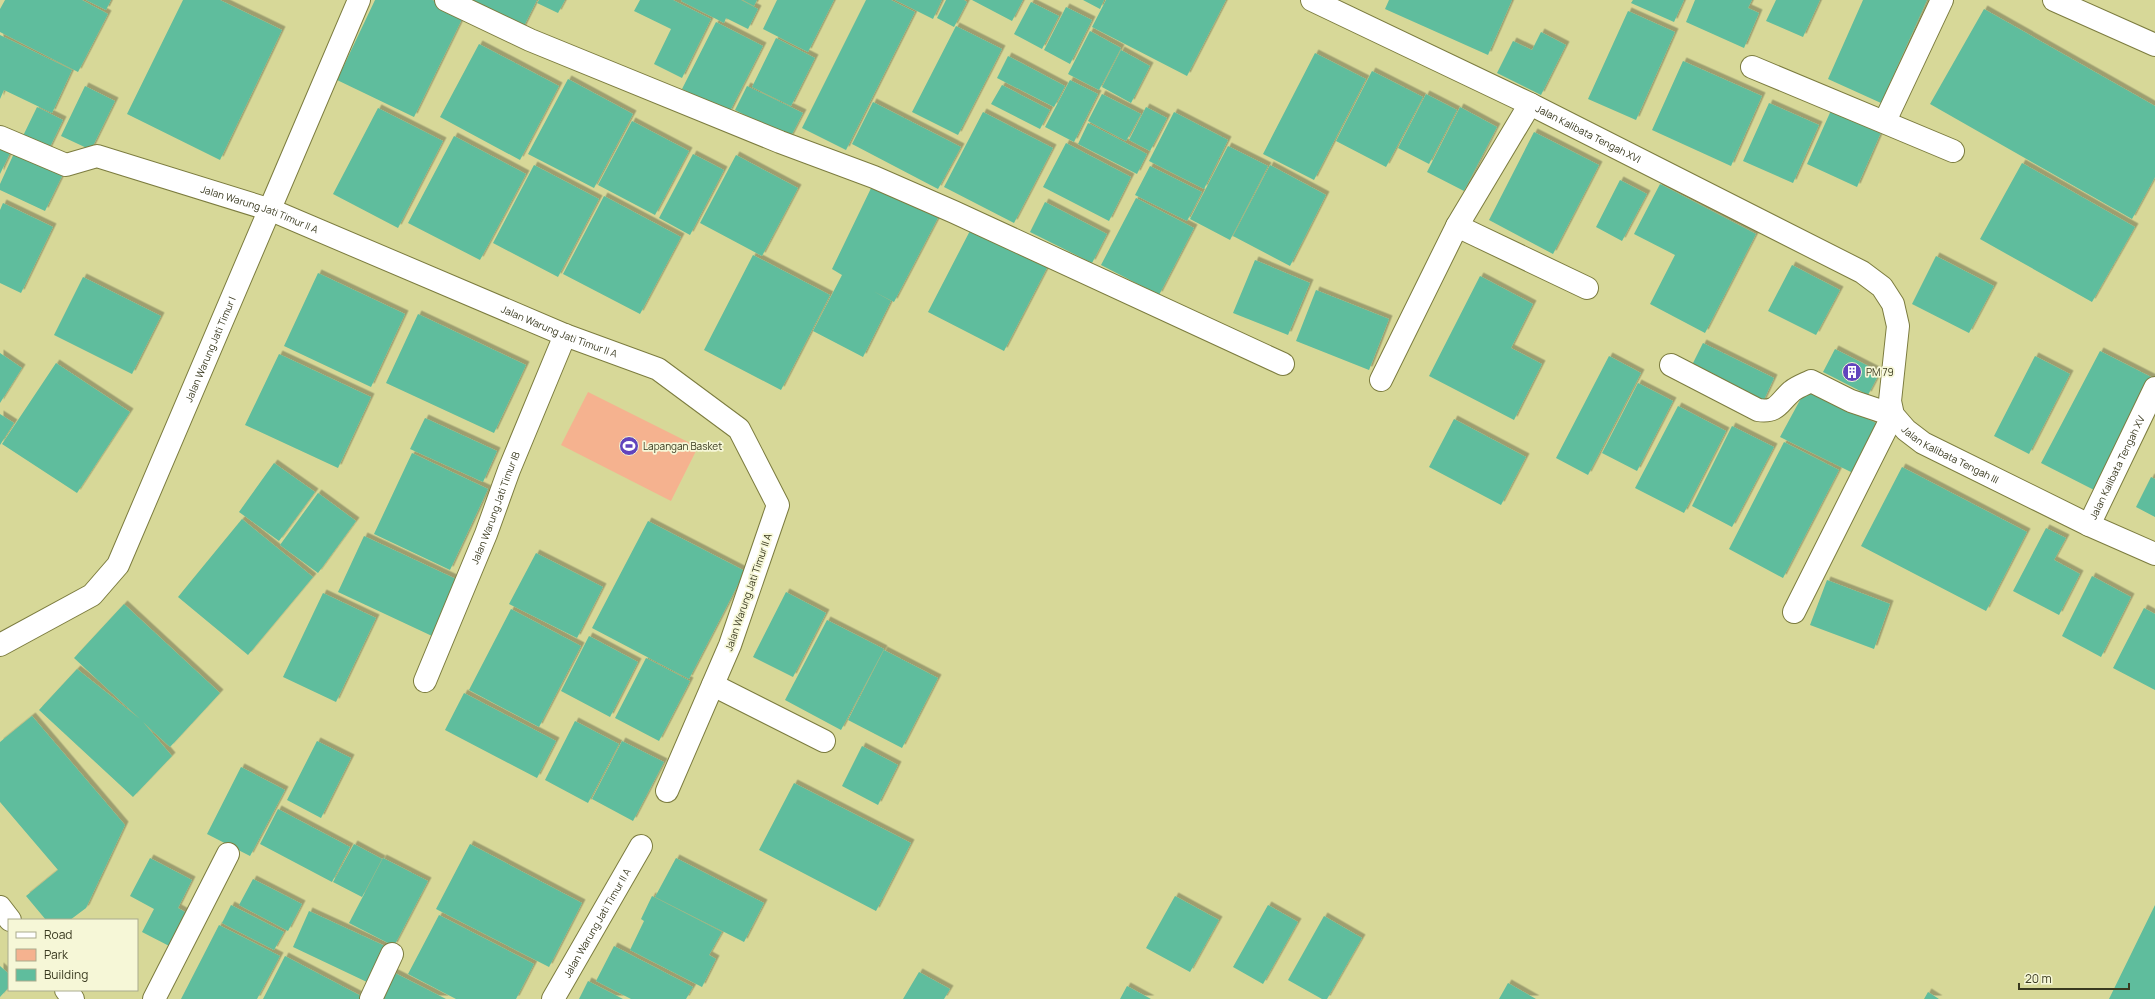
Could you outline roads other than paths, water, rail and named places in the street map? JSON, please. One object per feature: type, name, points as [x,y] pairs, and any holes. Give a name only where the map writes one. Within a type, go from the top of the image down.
[{"type":"street","name":"Jalan Warung Jati Timur I","points":[[0,645],[92,595],[118,565],[360,0]]},
{"type":"street","points":[[446,0],[530,40],[780,142],[874,178],[954,212],[1283,364]]},
{"type":"street","name":"Jalan Kalibata Tengah XVI","points":[[1312,0],[1530,104],[1862,272],[1882,287],[1893,304],[1898,326],[1890,401],[1893,415]]},
{"type":"street","points":[[1885,122],[1942,0]]},
{"type":"street","points":[[2054,0],[2155,44]]},
{"type":"street","points":[[1752,67],[1953,151]]},
{"type":"street","points":[[1381,380],[1457,226],[1530,104]]},
{"type":"street","name":"Jalan Warung Jati Timur II A","points":[[0,137],[66,166],[97,156],[271,210],[565,336],[658,369],[739,429],[778,505],[730,645],[667,791]]},
{"type":"street","points":[[1457,226],[1587,288]]},
{"type":"street","name":"Jalan Warung Jati Timur IB","points":[[425,681],[480,548],[509,470],[565,336]]},
{"type":"street","points":[[1671,365],[1758,410],[1767,411],[1775,409],[1792,390],[1811,381],[1851,401],[1893,415],[1794,612]]},
{"type":"street","name":"Jalan Kalibata Tengah XV","points":[[2089,525],[2155,388]]},
{"type":"street","name":"Jalan Kalibata Tengah III","points":[[1893,415],[1906,430],[1923,443],[2089,525],[2155,554]]},
{"type":"street","points":[[713,685],[824,741]]},
{"type":"street","name":"Jalan Warung Jati Timur II A","points":[[553,999],[641,846]]},
{"type":"street","points":[[154,999],[228,854]]},
{"type":"street","points":[[0,907],[9,919]]},
{"type":"street","points":[[371,999],[392,954]]},
{"type":"street","points":[[67,991],[73,999]]},
{"type":"place","name":"PM 79","points":[[1852,372]]},
{"type":"place","name":"Lapangan Basket","points":[[629,446]]}]
